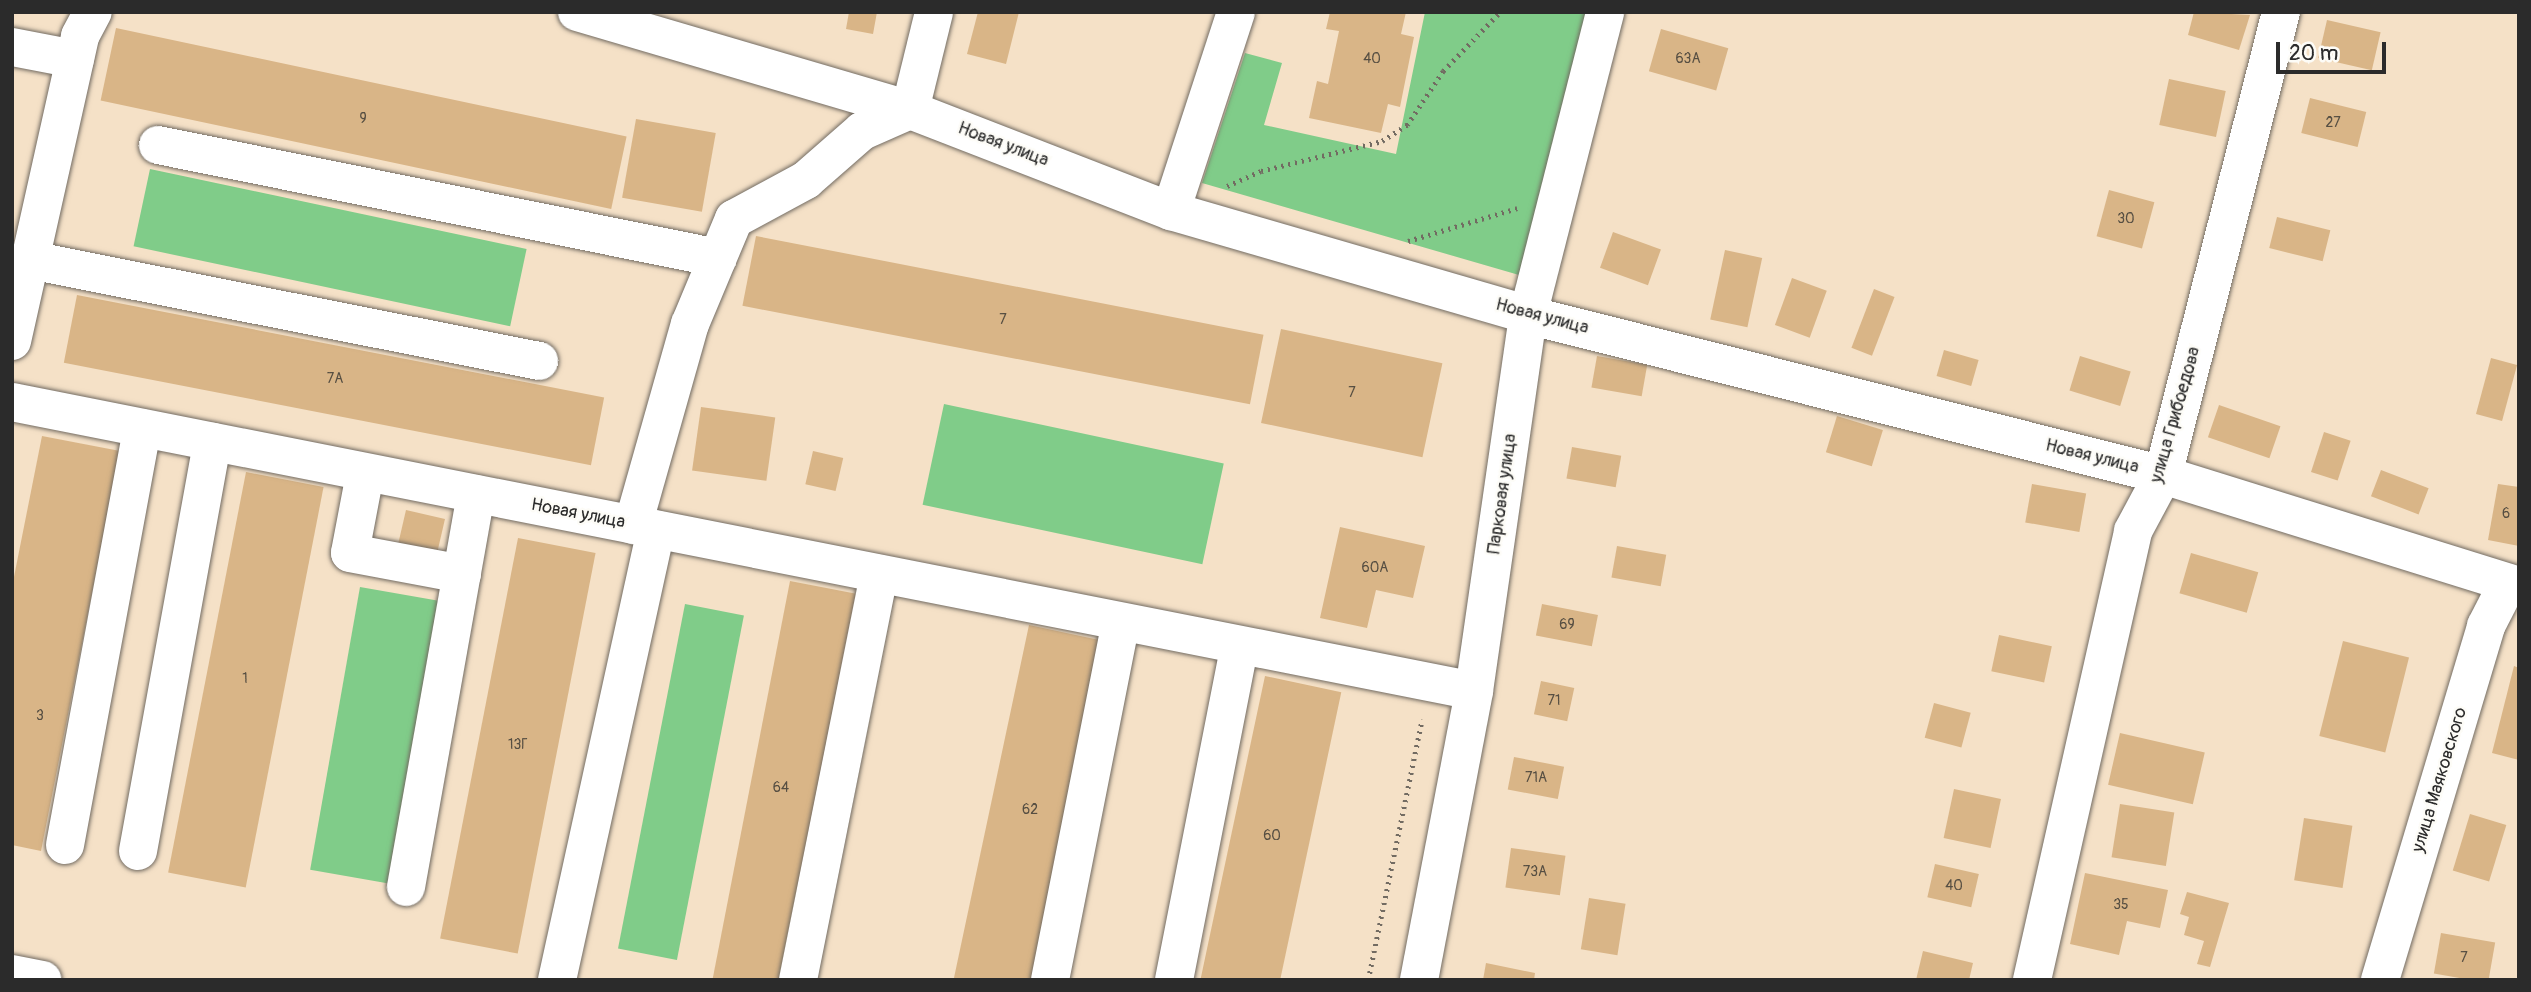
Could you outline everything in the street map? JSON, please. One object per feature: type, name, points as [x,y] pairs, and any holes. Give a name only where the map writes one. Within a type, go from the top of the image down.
[{"type":"street","points":[[12,341],[17,297],[30,260],[80,36],[93,12]]},
{"type":"street","name":"Новая улица","points":[[577,12],[910,110],[1171,211],[1528,315],[2163,475],[2513,585]]},
{"type":"street","points":[[557,980],[644,527],[690,324],[734,219],[806,180],[862,131],[910,110],[934,12]]},
{"type":"street","points":[[1171,211],[1236,12]]},
{"type":"street","name":"Парковая улица","points":[[1419,980],[1474,691],[1528,315],[1605,12]]},
{"type":"street","name":"улица Грибоедова","points":[[2032,980],[2133,531],[2163,475],[2281,12]]},
{"type":"street","points":[[12,47],[75,59]]},
{"type":"street","points":[[158,145],[718,258]]},
{"type":"street","points":[[30,260],[539,361]]},
{"type":"street","name":"Новая улица","points":[[12,402],[365,474],[1474,691]]},
{"type":"street","points":[[65,845],[142,428]]},
{"type":"street","points":[[138,851],[212,442]]},
{"type":"street","points":[[365,474],[350,553],[462,574]]},
{"type":"street","points":[[406,887],[476,494]]},
{"type":"street","points":[[798,980],[879,574]]},
{"type":"street","name":"улица Маяковского","points":[[2380,980],[2486,626],[2513,585]]},
{"type":"street","points":[[1051,980],[1121,623]]},
{"type":"street","points":[[1174,980],[1240,645]]},
{"type":"street","points":[[12,974],[42,980]]},
{"type":"path","points":[[1171,211],[1261,171],[1382,141],[1407,125],[1443,71],[1500,12]]},
{"type":"path","points":[[1353,264],[1498,210],[1556,203]]},
{"type":"path","points":[[1368,980],[1430,682]]},
{"type":"green space","points":[[1425,12],[1589,12],[1519,275],[1202,183],[1245,53],[1282,63],[1264,125],[1396,154]]},
{"type":"green space","points":[[150,169],[527,249],[510,326],[134,246]]},
{"type":"green space","points":[[944,404],[1224,463],[1202,564],[923,505]]},
{"type":"green space","points":[[360,587],[458,604],[409,887],[310,870]]},
{"type":"green space","points":[[685,604],[744,615],[677,960],[618,949]]},
{"type":"building","points":[[849,12],[877,12],[873,34],[846,29]]},
{"type":"building","points":[[978,12],[1019,12],[1006,64],[967,54]]},
{"type":"building","points":[[1330,12],[1406,12],[1401,34],[1414,37],[1400,107],[1388,104],[1381,133],[1309,118],[1317,81],[1328,84],[1339,31],[1326,29]]},
{"type":"building","points":[[2194,12],[2250,15],[2239,50],[2188,35]]},
{"type":"building","points":[[2327,20],[2381,32],[2372,70],[2318,58]]},
{"type":"building","points":[[116,28],[627,137],[611,209],[101,100]]},
{"type":"building","points":[[1661,29],[1728,48],[1716,91],[1649,71]]},
{"type":"building","points":[[2169,79],[2226,91],[2216,137],[2159,125]]},
{"type":"building","points":[[2310,98],[2366,112],[2358,147],[2301,133]]},
{"type":"building","points":[[636,119],[716,133],[702,212],[622,198]]},
{"type":"building","points":[[2109,190],[2154,202],[2142,249],[2097,236]]},
{"type":"building","points":[[2277,217],[2330,230],[2323,261],[2269,248]]},
{"type":"building","points":[[1613,232],[1661,249],[1648,285],[1600,268]]},
{"type":"building","points":[[756,236],[1264,335],[1250,404],[742,306]]},
{"type":"building","points":[[1725,250],[1762,258],[1747,327],[1710,319]]},
{"type":"building","points":[[1792,278],[1827,291],[1810,338],[1775,325]]},
{"type":"building","points":[[1874,289],[1895,297],[1872,356],[1851,348]]},
{"type":"building","points":[[77,295],[604,397],[591,465],[64,363]]},
{"type":"building","points":[[1281,329],[1442,363],[1422,457],[1261,423]]},
{"type":"building","points":[[1944,350],[1979,360],[1971,386],[1937,376]]},
{"type":"building","points":[[1597,356],[1647,365],[1642,396],[1591,388]]},
{"type":"building","points":[[2080,356],[2131,371],[2120,406],[2069,390]]},
{"type":"building","points":[[2491,358],[2517,365],[2502,421],[2476,414]]},
{"type":"building","points":[[2219,405],[2280,426],[2269,458],[2208,437]]},
{"type":"building","points":[[701,407],[775,417],[766,481],[692,470]]},
{"type":"building","points":[[1837,416],[1883,430],[1872,466],[1826,452]]},
{"type":"building","points":[[2324,432],[2351,441],[2338,481],[2311,472]]},
{"type":"building","points":[[42,436],[120,451],[41,851],[12,845],[12,587]]},
{"type":"building","points":[[1572,447],[1621,456],[1616,487],[1566,479]]},
{"type":"building","points":[[813,451],[843,458],[836,491],[805,484]]},
{"type":"building","points":[[2381,470],[2429,488],[2419,514],[2371,496]]},
{"type":"building","points":[[246,472],[324,487],[246,888],[168,873]]},
{"type":"building","points":[[2032,484],[2086,494],[2079,532],[2025,522]]},
{"type":"building","points":[[2498,484],[2519,487],[2519,546],[2488,540]]},
{"type":"building","points":[[406,510],[445,519],[437,553],[398,544]]},
{"type":"building","points":[[1340,527],[1425,546],[1413,598],[1376,590],[1367,628],[1320,618]]},
{"type":"building","points":[[518,538],[596,553],[518,954],[440,939]]},
{"type":"building","points":[[1617,546],[1666,555],[1661,586],[1611,578]]},
{"type":"building","points":[[2191,553],[2258,572],[2247,613],[2179,593]]},
{"type":"building","points":[[790,581],[859,594],[784,980],[712,980]]},
{"type":"building","points":[[1542,604],[1598,615],[1592,646],[1536,635]]},
{"type":"building","points":[[1029,625],[1105,641],[1033,980],[954,980]]},
{"type":"building","points":[[1999,635],[2052,646],[2044,682],[1991,671]]},
{"type":"building","points":[[2343,641],[2409,657],[2385,753],[2319,736]]},
{"type":"building","points":[[2514,666],[2519,668],[2519,760],[2492,753]]},
{"type":"building","points":[[1265,676],[1341,692],[1280,980],[1201,979]]},
{"type":"building","points":[[1541,681],[1574,688],[1567,721],[1534,714]]},
{"type":"building","points":[[1934,703],[1971,713],[1961,748],[1925,738]]},
{"type":"building","points":[[2120,733],[2205,753],[2193,804],[2108,785]]},
{"type":"building","points":[[1514,757],[1564,767],[1558,799],[1508,789]]},
{"type":"building","points":[[1954,789],[2001,799],[1991,848],[1944,838]]},
{"type":"building","points":[[2120,804],[2174,813],[2166,866],[2112,857]]},
{"type":"building","points":[[2470,814],[2506,825],[2489,882],[2453,870]]},
{"type":"building","points":[[2304,818],[2352,826],[2343,888],[2294,880]]},
{"type":"building","points":[[1511,848],[1565,856],[1560,895],[1505,888]]},
{"type":"building","points":[[1935,864],[1979,874],[1971,907],[1927,897]]},
{"type":"building","points":[[2085,873],[2168,890],[2160,928],[2127,921],[2119,955],[2070,944]]},
{"type":"building","points":[[2187,892],[2229,903],[2210,967],[2197,964],[2204,941],[2184,935],[2189,917],[2180,914]]},
{"type":"building","points":[[1589,898],[1626,904],[1617,955],[1581,949]]},
{"type":"building","points":[[2441,933],[2495,943],[2489,980],[2434,973]]},
{"type":"building","points":[[1923,951],[1973,963],[1969,980],[1916,980]]},
{"type":"building","points":[[1486,963],[1535,973],[1534,980],[1483,980]]}]
